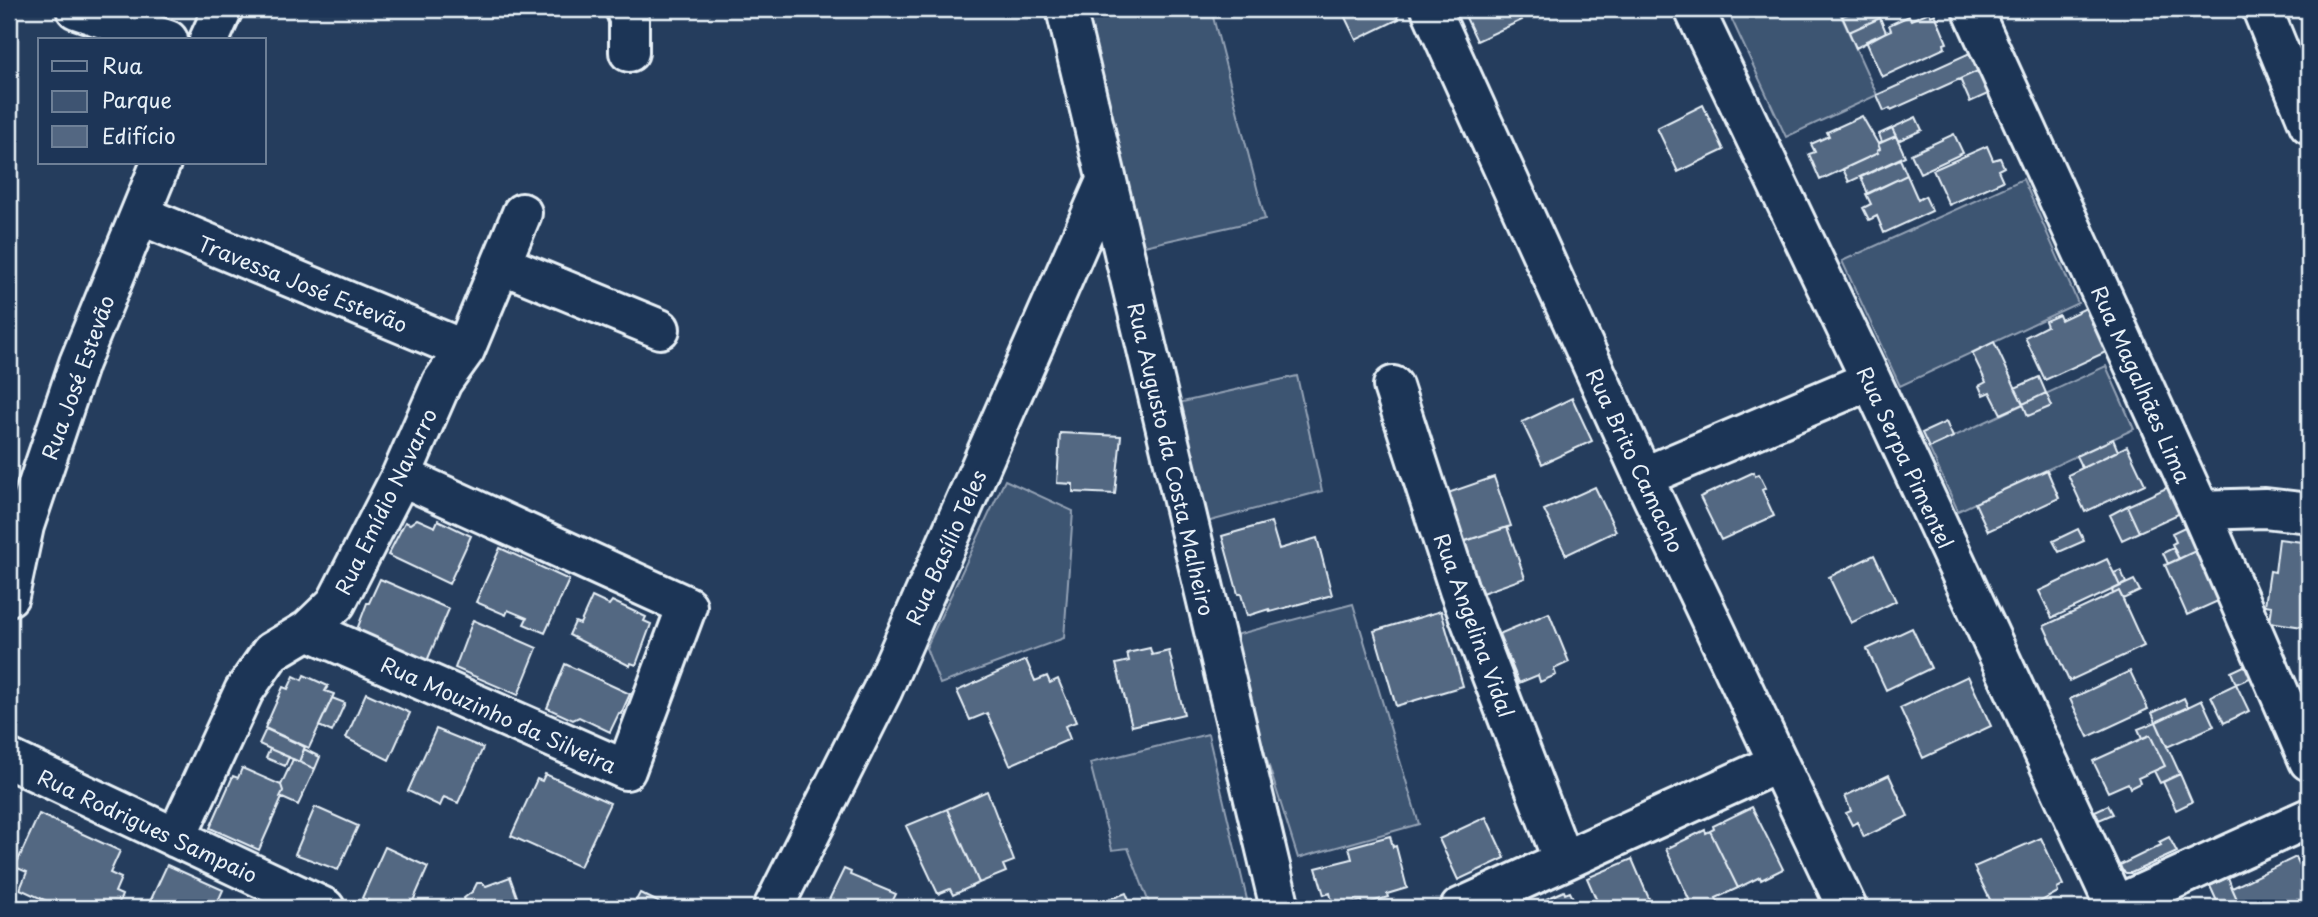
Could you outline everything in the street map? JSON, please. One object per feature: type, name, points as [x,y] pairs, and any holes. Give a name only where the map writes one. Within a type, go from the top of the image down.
[{"type":"street","points":[[76,9],[162,38]]},
{"type":"street","points":[[210,38],[223,9]]},
{"type":"street","points":[[625,9],[629,19],[629,52]]},
{"type":"street","name":"Rua Augusto da Costa Malheiro","points":[[1066,9],[1280,908]]},
{"type":"street","name":"Rua Brito Camacho","points":[[1431,9],[1643,477],[1847,908]]},
{"type":"street","name":"Rua Serpa Pimentel","points":[[1694,9],[1871,380],[2113,907]]},
{"type":"street","name":"Rua Magalhães Lima","points":[[1972,9],[2200,510],[2309,761]]},
{"type":"street","points":[[2262,9],[2309,124]]},
{"type":"street","name":"Rua José Estevão","points":[[9,596],[24,526],[79,363],[160,164]]},
{"type":"street","name":"Rua Basílio Teles","points":[[773,908],[882,691],[1105,181]]},
{"type":"street","name":"Rua Emídio Navarro","points":[[176,838],[244,691],[271,652],[308,630],[336,603],[401,476],[442,382],[465,349],[522,213]]},
{"type":"street","name":"Travessa José Estevão","points":[[140,215],[465,349]]},
{"type":"street","points":[[501,264],[660,329]]},
{"type":"street","points":[[1643,477],[1871,380]]},
{"type":"street","name":"Rua Angelina Vidal","points":[[1393,386],[1459,590],[1563,861]]},
{"type":"street","name":"Rua Mouzinho da Silveira","points":[[308,630],[626,769],[687,606],[401,476]]},
{"type":"street","points":[[2200,510],[2265,508],[2309,513]]},
{"type":"street","name":"Rua Rodrigues Sampaio","points":[[9,759],[325,908]]},
{"type":"street","points":[[1461,908],[1778,762]]},
{"type":"street","points":[[2113,907],[2309,818]]},
{"type":"green space","points":[[1083,9],[1211,9],[1265,219],[1144,246]]},
{"type":"green space","points":[[1727,9],[1838,9],[1877,95],[1786,137]]},
{"type":"green space","points":[[2023,179],[2078,303],[1900,386],[1842,261]]},
{"type":"green space","points":[[2106,366],[2134,429],[1958,511],[1929,448]]},
{"type":"green space","points":[[1297,376],[1322,491],[1203,523],[1178,403]]},
{"type":"green space","points":[[1005,480],[1073,511],[1064,638],[940,684],[926,648]]},
{"type":"green space","points":[[1353,604],[1419,824],[1298,858],[1228,637]]},
{"type":"green space","points":[[1208,734],[1249,908],[1151,908],[1128,848],[1112,850],[1090,763]]},
{"type":"building","points":[[1341,9],[1394,9],[1399,19],[1356,40]]},
{"type":"building","points":[[1462,9],[1517,9],[1522,20],[1477,41]]},
{"type":"building","points":[[1863,9],[1875,9],[1880,18],[1849,32],[1842,16]]},
{"type":"building","points":[[1929,12],[1931,16],[1935,14],[1947,43],[1944,44],[1945,48],[1882,77],[1866,41],[1891,30],[1889,25],[1909,16],[1911,20]]},
{"type":"building","points":[[1880,18],[1886,32],[1856,48],[1849,32]]},
{"type":"building","points":[[1972,52],[1980,70],[1884,111],[1877,95]]},
{"type":"building","points":[[1980,70],[1990,93],[1970,102],[1960,79]]},
{"type":"building","points":[[1703,105],[1724,150],[1678,172],[1657,128]]},
{"type":"building","points":[[1862,116],[1878,144],[1878,153],[1820,180],[1809,154],[1815,152],[1811,144],[1829,136],[1827,132]]},
{"type":"building","points":[[1916,117],[1922,130],[1898,141],[1892,128]]},
{"type":"building","points":[[1892,128],[1896,136],[1882,142],[1879,134]]},
{"type":"building","points":[[1954,134],[1963,153],[1920,173],[1911,154]]},
{"type":"building","points":[[1896,136],[1905,156],[1849,182],[1843,169],[1878,153],[1878,144]]},
{"type":"building","points":[[1987,146],[1993,160],[2000,158],[2004,167],[1998,170],[2003,181],[1949,205],[1933,170]]},
{"type":"building","points":[[1900,159],[1907,175],[1868,194],[1861,177]]},
{"type":"building","points":[[1907,175],[1918,200],[1925,196],[1932,211],[1884,233],[1877,216],[1869,220],[1863,208],[1871,204],[1866,194]]},
{"type":"building","points":[[2088,307],[2108,351],[2045,380],[2025,337],[2047,326],[2045,321],[2059,315],[2061,320]]},
{"type":"building","points":[[1994,342],[2023,404],[2001,414],[1990,392],[1983,395],[1979,386],[1986,382],[1972,353]]},
{"type":"building","points":[[2039,377],[2046,393],[2023,404],[2015,388]]},
{"type":"building","points":[[2046,393],[2052,406],[2028,416],[2023,404]]},
{"type":"building","points":[[1572,398],[1592,441],[1542,464],[1522,422]]},
{"type":"building","points":[[1946,422],[1953,437],[1929,448],[1922,433]]},
{"type":"building","points":[[1060,433],[1121,436],[1115,494],[1073,492],[1073,484],[1057,483]]},
{"type":"building","points":[[2113,439],[2118,451],[2082,468],[2076,456]]},
{"type":"building","points":[[2127,446],[2145,484],[2085,512],[2068,475]]},
{"type":"building","points":[[2047,470],[2059,498],[1988,531],[1975,503]]},
{"type":"building","points":[[1754,472],[1755,476],[1759,474],[1766,488],[1762,490],[1774,516],[1721,540],[1700,497]]},
{"type":"building","points":[[1494,477],[1511,526],[1459,543],[1442,495]]},
{"type":"building","points":[[2175,484],[2187,510],[2139,532],[2127,506]]},
{"type":"building","points":[[1595,487],[1616,531],[1566,555],[1544,510]]},
{"type":"building","points":[[2127,506],[2139,532],[2122,540],[2110,515]]},
{"type":"building","points":[[417,519],[435,527],[438,520],[471,536],[449,584],[388,555],[405,522],[410,524]]},
{"type":"building","points":[[1271,522],[1279,549],[1317,538],[1332,595],[1247,616],[1222,536]]},
{"type":"building","points":[[2193,523],[2204,547],[2179,559],[2172,544],[2176,542],[2172,533]]},
{"type":"building","points":[[1507,527],[1525,578],[1482,593],[1463,542]]},
{"type":"building","points":[[2078,529],[2084,541],[2059,552],[2053,541]]},
{"type":"building","points":[[2279,539],[2309,543],[2309,628],[2270,622],[2272,606],[2265,605],[2270,571],[2275,572]]},
{"type":"building","points":[[2204,547],[2227,597],[2187,615],[2165,565]]},
{"type":"building","points":[[500,548],[569,580],[545,633],[524,624],[527,618],[508,610],[506,615],[476,602]]},
{"type":"building","points":[[2173,548],[2179,559],[2168,564],[2163,553]]},
{"type":"building","points":[[1874,555],[1896,601],[1851,623],[1829,577]]},
{"type":"building","points":[[2107,559],[2120,586],[2052,618],[2039,591]]},
{"type":"building","points":[[2121,570],[2126,583],[2120,586],[2114,573]]},
{"type":"building","points":[[380,579],[449,609],[427,661],[360,631],[358,627],[367,603]]},
{"type":"building","points":[[2134,580],[2140,591],[2123,599],[2119,591],[2113,594],[2112,590]]},
{"type":"building","points":[[2119,591],[2144,646],[2069,681],[2044,626]]},
{"type":"building","points":[[592,597],[609,605],[612,601],[646,617],[644,621],[651,624],[636,665],[631,663],[630,666],[569,635],[575,622],[580,624]]},
{"type":"building","points":[[1441,611],[1463,686],[1396,706],[1374,631]]},
{"type":"building","points":[[1549,613],[1569,662],[1554,669],[1556,675],[1540,682],[1538,675],[1519,683],[1499,634]]},
{"type":"building","points":[[473,620],[537,648],[518,695],[455,668]]},
{"type":"building","points":[[1912,628],[1931,668],[1886,690],[1867,649]]},
{"type":"building","points":[[1150,648],[1152,655],[1169,651],[1184,714],[1132,726],[1116,664],[1129,661],[1127,653]]},
{"type":"building","points":[[1026,660],[1035,681],[1047,676],[1050,683],[1058,679],[1076,722],[1065,726],[1070,739],[1010,765],[987,713],[970,720],[957,691]]},
{"type":"building","points":[[565,664],[630,694],[610,732],[579,717],[573,720],[547,708]]},
{"type":"building","points":[[2246,665],[2252,677],[2236,684],[2231,672]]},
{"type":"building","points":[[2130,671],[2148,709],[2088,737],[2070,699]]},
{"type":"building","points":[[304,675],[328,686],[325,691],[334,694],[309,748],[265,728],[283,687],[288,689],[294,676],[302,680]]},
{"type":"building","points":[[1968,676],[1991,726],[1923,758],[1900,708]]},
{"type":"building","points":[[2236,684],[2249,711],[2224,723],[2211,696]]},
{"type":"building","points":[[366,693],[410,713],[389,760],[346,738]]},
{"type":"building","points":[[332,698],[345,703],[332,732],[319,726]]},
{"type":"building","points":[[2184,698],[2188,707],[2156,722],[2152,713]]},
{"type":"building","points":[[2202,700],[2214,726],[2167,747],[2156,722]]},
{"type":"building","points":[[2156,722],[2180,774],[2160,783],[2154,771],[2165,766],[2150,735],[2142,738],[2138,729]]},
{"type":"building","points":[[266,729],[305,747],[299,762],[259,744]]},
{"type":"building","points":[[436,729],[483,748],[458,803],[444,797],[440,806],[408,791]]},
{"type":"building","points":[[2150,735],[2165,766],[2138,778],[2140,783],[2130,788],[2128,783],[2108,792],[2093,761]]},
{"type":"building","points":[[270,749],[289,757],[285,766],[266,758]]},
{"type":"building","points":[[304,749],[320,757],[315,769],[299,762]]},
{"type":"building","points":[[293,759],[315,769],[298,805],[280,797],[283,791],[281,785]]},
{"type":"building","points":[[242,768],[281,785],[283,791],[259,850],[210,828],[233,776],[238,778]]},
{"type":"building","points":[[545,774],[610,803],[580,867],[511,836],[537,779],[542,781]]},
{"type":"building","points":[[2180,774],[2192,802],[2176,810],[2163,782]]},
{"type":"building","points":[[1889,775],[1908,816],[1864,837],[1857,822],[1852,825],[1846,813],[1851,811],[1845,796]]},
{"type":"building","points":[[987,791],[1014,861],[1003,865],[1006,872],[979,883],[947,809]]},
{"type":"building","points":[[2108,805],[2113,814],[2099,820],[2095,811]]},
{"type":"building","points":[[315,807],[358,826],[338,870],[295,854]]},
{"type":"building","points":[[1752,807],[1783,869],[1738,888],[1710,831],[1714,829],[1713,826]]},
{"type":"building","points":[[947,809],[979,883],[953,895],[950,889],[938,894],[906,826]]},
{"type":"building","points":[[39,814],[120,851],[110,873],[121,878],[115,892],[122,895],[117,908],[62,908],[20,889],[27,872],[15,867]]},
{"type":"building","points":[[1486,817],[1505,858],[1458,880],[1439,839]]},
{"type":"building","points":[[1705,830],[1706,833],[1710,831],[1738,888],[1716,898],[1718,902],[1704,908],[1693,908],[1666,849]]},
{"type":"building","points":[[1390,836],[1393,847],[1396,846],[1407,888],[1363,905],[1362,901],[1334,908],[1330,893],[1324,895],[1316,868],[1352,859],[1349,847]]},
{"type":"building","points":[[2169,837],[2177,852],[2131,873],[2122,870],[2120,865],[2161,845],[2159,842]]},
{"type":"building","points":[[2041,838],[2063,885],[2057,888],[2058,892],[2029,908],[1994,908],[1974,867]]},
{"type":"building","points":[[385,847],[428,867],[410,908],[384,908],[362,898]]},
{"type":"building","points":[[2296,857],[2309,885],[2309,908],[2241,908],[2232,888]]},
{"type":"building","points":[[1632,859],[1653,908],[1600,908],[1587,878]]},
{"type":"building","points":[[167,865],[223,890],[215,908],[147,908]]},
{"type":"building","points":[[844,869],[851,872],[850,875],[896,894],[889,908],[825,908]]},
{"type":"building","points":[[510,877],[521,908],[467,908],[464,898],[473,891],[477,883],[486,886]]},
{"type":"building","points":[[2228,877],[2241,908],[2220,908],[2210,886]]},
{"type":"building","points":[[1564,891],[1565,894],[1570,892],[1578,908],[1528,907]]},
{"type":"building","points":[[640,893],[670,908],[632,908]]},
{"type":"building","points":[[1126,893],[1132,908],[1097,908],[1097,904]]}]
